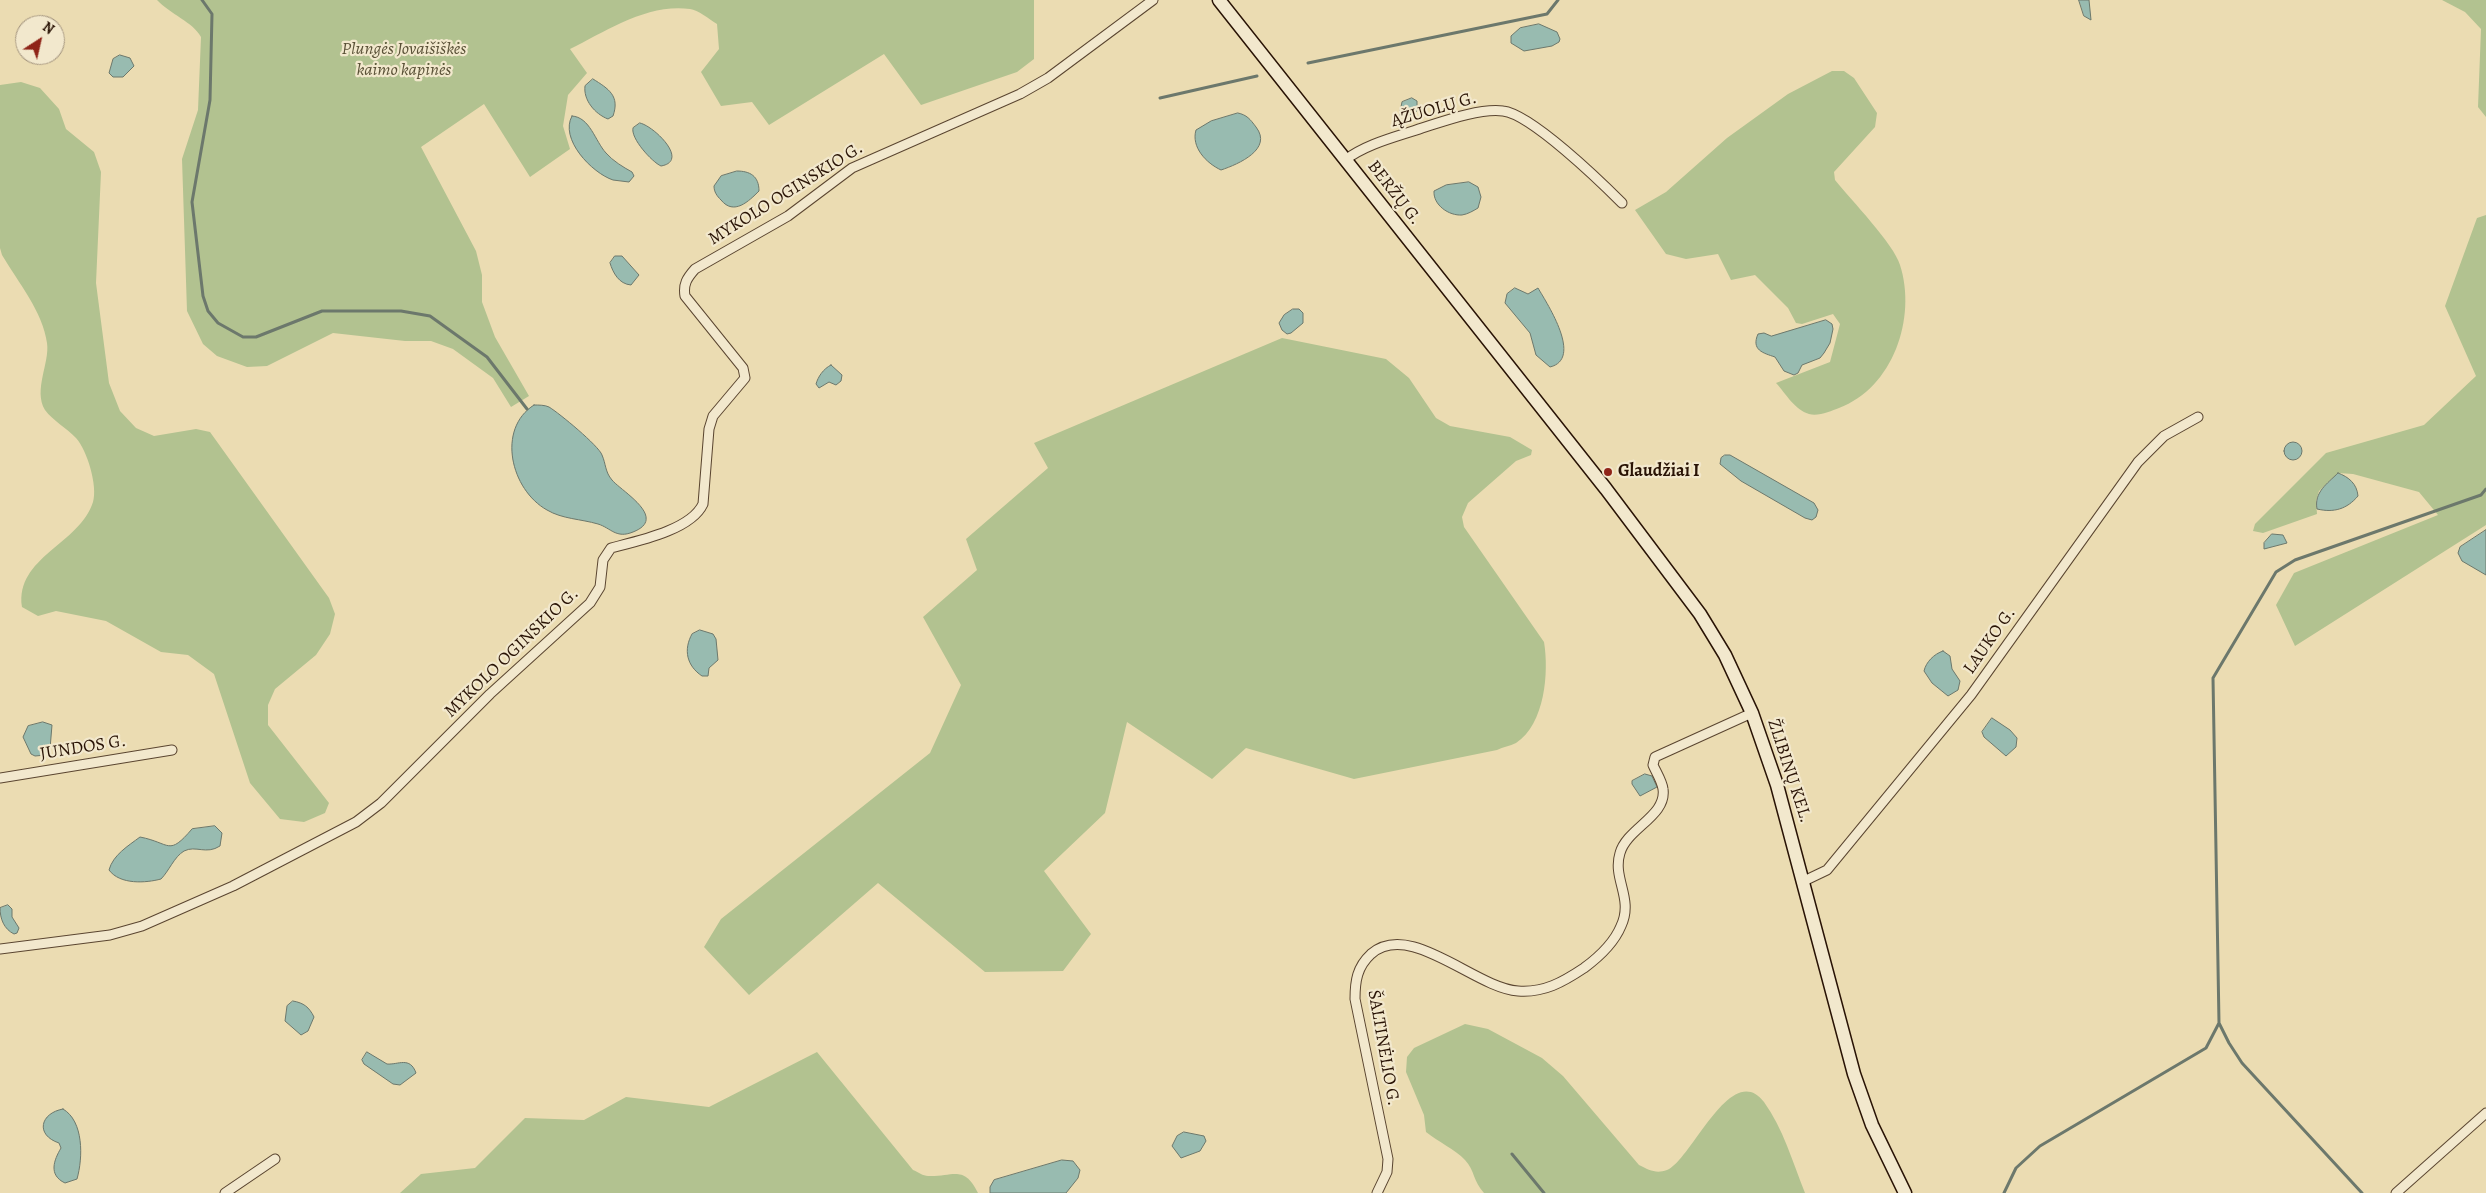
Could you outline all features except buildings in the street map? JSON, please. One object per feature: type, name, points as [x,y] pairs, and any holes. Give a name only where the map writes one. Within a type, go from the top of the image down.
[{"type":"main road","name":"BERŽŲ G.","points":[[1219,0],[1542,408]]},
{"type":"main road","name":"ŽLIBINŲ KEL.","points":[[1542,408],[1700,614],[1729,662],[1752,713],[1777,785],[1854,1074],[1872,1125],[1905,1193]]},
{"type":"street","name":"MYKOLO OGINSKIO G.","points":[[0,949],[110,936],[142,926],[233,886],[278,863],[356,822],[381,803],[490,694],[590,603],[600,587],[603,560],[612,548],[659,536],[700,512],[704,504],[709,429],[712,416],[744,378],[743,368],[685,296],[684,286],[688,277],[695,269],[788,216],[852,168],[1020,94],[1048,78],[1153,0]]},
{"type":"street","name":"ĄŽUOLŲ G.","points":[[1345,160],[1361,150],[1382,141],[1448,120],[1493,110],[1505,111],[1523,119],[1584,166],[1622,203]]},
{"type":"street","name":"LAUKO G.","points":[[1804,881],[1827,870],[1945,729],[1992,668],[2138,462],[2164,436],[2198,417]]},
{"type":"street","name":"ŠALTINĖLIO G.","points":[[1377,1193],[1387,1172],[1388,1159],[1355,998],[1357,974],[1365,960],[1374,952],[1387,946],[1402,945],[1434,954],[1482,980],[1516,991],[1536,991],[1553,986],[1569,978],[1605,949],[1621,926],[1627,904],[1618,870],[1618,859],[1628,838],[1652,814],[1663,798],[1663,789],[1653,765],[1655,757],[1752,713]]},
{"type":"street","name":"JUNDOS G.","points":[[0,778],[172,750]]},
{"type":"street","points":[[2396,1193],[2486,1113]]},
{"type":"street","points":[[225,1193],[275,1159]]},
{"type":"green space","name":"Plungės Jovaišiškės kaimo kapinės","points":[[157,0],[1034,0],[1034,59],[1017,72],[921,105],[884,54],[769,125],[752,102],[721,106],[701,72],[719,49],[717,24],[693,10],[674,8],[643,14],[570,49],[587,73],[568,95],[563,126],[570,149],[530,177],[484,104],[421,147],[476,251],[482,275],[482,302],[495,337],[529,396],[511,407],[493,378],[453,349],[431,341],[405,341],[333,333],[267,366],[247,367],[217,356],[203,344],[187,311],[182,159],[198,110],[201,37],[193,27]]},
{"type":"green space","points":[[2442,0],[2486,0],[2486,117],[2478,107],[2481,29],[2465,12]]},
{"type":"green space","points":[[1832,71],[1844,71],[1854,78],[1877,113],[1875,127],[1834,172],[1835,180],[1881,234],[1896,256],[1900,265],[1904,286],[1905,307],[1896,349],[1887,368],[1874,385],[1858,398],[1839,408],[1813,415],[1799,409],[1776,383],[1830,362],[1840,324],[1833,314],[1802,324],[1796,323],[1788,308],[1755,275],[1731,280],[1718,254],[1686,259],[1666,254],[1635,210],[1666,192],[1727,138],[1788,94]]},
{"type":"green space","points":[[21,82],[40,88],[59,109],[66,129],[94,152],[101,172],[96,283],[109,383],[120,411],[136,428],[154,436],[196,429],[210,432],[329,598],[335,614],[330,634],[316,655],[275,689],[268,705],[268,725],[329,803],[325,813],[304,822],[280,819],[250,783],[214,674],[188,655],[161,652],[106,621],[56,611],[38,616],[22,607],[23,590],[28,575],[86,517],[93,502],[94,487],[88,459],[80,444],[72,434],[45,410],[42,402],[41,385],[47,351],[45,331],[41,320],[2,255],[0,248],[0,85]]},
{"type":"green space","points":[[2486,215],[2486,525],[2295,646],[2276,605],[2294,573],[2438,515],[2419,492],[2353,474],[2338,473],[2319,491],[2316,501],[2317,514],[2263,533],[2253,531],[2255,524],[2326,453],[2424,425],[2476,376],[2445,306],[2477,218]]},
{"type":"green space","points":[[1282,338],[1386,359],[1409,378],[1436,418],[1450,426],[1510,437],[1532,450],[1531,455],[1516,461],[1468,503],[1462,517],[1464,527],[1544,642],[1546,668],[1543,697],[1539,711],[1526,734],[1516,743],[1497,750],[1354,779],[1246,748],[1212,779],[1127,722],[1105,813],[1044,871],[1091,934],[1063,971],[985,972],[878,883],[749,995],[704,947],[721,919],[930,753],[961,685],[923,617],[977,570],[966,539],[1048,468],[1034,443]]},
{"type":"green space","points":[[1465,1024],[1488,1029],[1542,1058],[1563,1076],[1639,1165],[1653,1171],[1667,1170],[1677,1163],[1712,1116],[1725,1102],[1738,1093],[1751,1092],[1764,1102],[1777,1123],[1805,1193],[1484,1193],[1465,1160],[1426,1132],[1424,1115],[1406,1072],[1407,1057],[1414,1048]]},
{"type":"green space","points":[[817,1052],[913,1170],[926,1176],[963,1175],[973,1184],[978,1193],[400,1193],[421,1174],[475,1168],[525,1118],[584,1120],[626,1097],[709,1107]]},
{"type":"water","points":[[2079,0],[2089,0],[2091,20],[2084,16]]},
{"type":"water","points":[[1539,24],[1557,32],[1560,39],[1559,42],[1552,46],[1524,51],[1511,43],[1511,36],[1520,28]]},
{"type":"water","points":[[120,55],[130,58],[134,66],[123,77],[113,77],[109,73],[113,59]]},
{"type":"water","points":[[593,79],[604,86],[614,98],[615,109],[613,116],[608,119],[594,110],[586,96],[585,86]]},
{"type":"water","points":[[1412,98],[1417,101],[1417,111],[1408,116],[1399,116],[1402,102]]},
{"type":"water","points":[[1238,113],[1246,116],[1254,124],[1260,135],[1260,142],[1257,149],[1244,160],[1221,170],[1201,154],[1196,142],[1196,130],[1211,121]]},
{"type":"water","points":[[572,116],[578,117],[588,125],[606,153],[632,172],[634,176],[629,182],[613,180],[587,163],[574,145],[570,135],[569,125]]},
{"type":"water","points":[[640,123],[653,130],[667,144],[672,158],[669,163],[661,166],[657,164],[638,143],[633,128]]},
{"type":"water","points":[[737,171],[753,175],[759,186],[759,191],[741,205],[731,207],[718,197],[714,186],[721,176]]},
{"type":"water","points":[[1469,182],[1478,187],[1481,197],[1478,208],[1462,215],[1457,215],[1447,212],[1436,201],[1434,191],[1446,185]]},
{"type":"water","points":[[615,256],[622,256],[639,275],[631,285],[623,283],[615,274],[610,263]]},
{"type":"water","points":[[1515,288],[1528,294],[1538,288],[1555,318],[1563,343],[1563,354],[1559,362],[1550,367],[1536,355],[1530,333],[1505,303],[1507,294]]},
{"type":"water","points":[[1293,309],[1299,309],[1303,313],[1303,323],[1287,334],[1282,330],[1279,323],[1284,315]]},
{"type":"water","points":[[1826,320],[1832,324],[1833,329],[1830,343],[1820,358],[1802,365],[1798,373],[1794,375],[1784,371],[1775,357],[1759,350],[1757,347],[1756,339],[1758,334],[1764,333],[1771,336]]},
{"type":"water","points":[[831,365],[842,375],[841,381],[836,385],[829,382],[819,388],[816,384],[818,379],[823,371]]},
{"type":"water","points":[[534,405],[549,407],[587,437],[602,455],[610,477],[645,512],[646,520],[643,526],[627,534],[618,534],[598,524],[553,513],[535,501],[524,489],[513,459],[512,443],[515,429],[522,416]]},
{"type":"water","points":[[2289,442],[2297,442],[2302,447],[2300,458],[2289,460],[2284,455],[2284,447]]},
{"type":"water","points":[[1725,455],[1730,455],[1814,503],[1818,510],[1816,517],[1812,520],[1805,518],[1741,481],[1720,464],[1721,458]]},
{"type":"water","points":[[2338,473],[2352,482],[2358,496],[2340,509],[2317,509],[2319,493]]},
{"type":"water","points":[[2486,530],[2486,575],[2462,561],[2458,553],[2460,547]]},
{"type":"water","points":[[2272,534],[2283,535],[2287,543],[2264,549],[2264,543]]},
{"type":"water","points":[[700,630],[713,634],[716,639],[718,660],[709,668],[708,676],[702,676],[697,672],[690,663],[687,652],[692,634]]},
{"type":"water","points":[[1943,651],[1950,656],[1952,669],[1960,681],[1958,690],[1948,696],[1932,683],[1924,671],[1931,659]]},
{"type":"water","points":[[1992,718],[2010,730],[2017,738],[2016,747],[2006,756],[1984,737],[1982,732]]},
{"type":"water","points":[[43,722],[52,725],[50,749],[46,755],[35,756],[31,754],[23,737],[28,726]]},
{"type":"water","points":[[1645,774],[1652,776],[1657,787],[1640,796],[1632,781]]},
{"type":"water","points":[[215,826],[222,833],[220,846],[210,850],[188,849],[184,851],[177,857],[161,879],[134,882],[120,878],[109,870],[117,855],[140,837],[169,846],[178,843],[192,829]]},
{"type":"water","points":[[8,905],[12,909],[12,917],[19,928],[17,933],[14,934],[5,926],[1,916],[0,908]]},
{"type":"water","points":[[293,1001],[306,1006],[314,1017],[308,1031],[301,1035],[285,1021],[287,1006]]},
{"type":"water","points":[[367,1052],[387,1064],[407,1063],[416,1073],[400,1085],[393,1084],[364,1064],[362,1060]]},
{"type":"water","points":[[63,1109],[75,1122],[81,1151],[77,1179],[65,1183],[54,1172],[56,1157],[61,1148],[59,1143],[46,1135],[43,1124],[49,1115]]},
{"type":"water","points":[[1184,1132],[1204,1136],[1206,1141],[1200,1151],[1181,1158],[1172,1146],[1177,1136]]},
{"type":"water","points":[[1062,1160],[1073,1161],[1080,1170],[1078,1178],[1066,1193],[990,1193],[990,1187],[994,1180]]},
{"type":"waterway","points":[[202,0],[212,14],[210,100],[192,202],[203,296],[208,311],[218,323],[243,337],[256,337],[322,311],[401,311],[430,316],[487,357],[527,409]]},
{"type":"waterway","points":[[1308,63],[1547,14],[1558,0]]},
{"type":"waterway","points":[[1160,98],[1257,76]]},
{"type":"waterway","points":[[2004,1193],[2016,1168],[2040,1146],[2206,1048],[2219,1023],[2213,678],[2276,572],[2295,560],[2481,495],[2486,489]]},
{"type":"waterway","points":[[2219,1023],[2242,1063],[2362,1193]]},
{"type":"waterway","points":[[1512,1154],[1544,1193]]},
{"type":"place","name":"Glaudžiai I","points":[[1608,472]]}]
